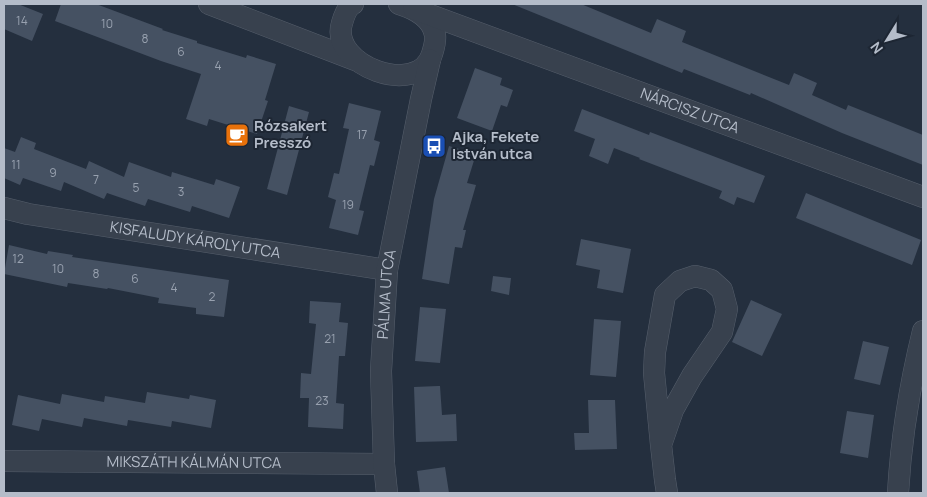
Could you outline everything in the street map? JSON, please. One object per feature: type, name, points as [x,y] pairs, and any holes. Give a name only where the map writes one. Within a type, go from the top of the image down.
[{"type":"street","points":[[209,4],[356,60],[383,73],[397,76],[410,75],[420,70],[430,60]]},
{"type":"street","points":[[351,5],[342,23],[340,35],[343,46],[356,60]]},
{"type":"street","points":[[407,6],[428,20],[434,32],[456,25]]},
{"type":"street","name":"NÁRCISZ UTCA","points":[[407,6],[923,197]]},
{"type":"street","name":"PÁLMA UTCA","points":[[388,493],[384,464],[381,371],[387,270],[421,99],[436,42],[434,32]]},
{"type":"street","points":[[304,41],[340,35]]},
{"type":"street","points":[[410,75],[421,99]]},
{"type":"street","name":"KISFALUDY KÁROLY UTCA","points":[[4,208],[28,214],[387,270]]},
{"type":"street","points":[[661,445],[673,410],[692,376],[722,332],[727,309],[722,290],[711,280],[695,276],[680,281],[665,295],[655,352],[654,373],[661,445],[668,493]]},
{"type":"street","points":[[898,493],[912,375],[923,331]]},
{"type":"street","name":"MIKSZÁTH KÁLMÁN UTCA","points":[[4,461],[384,464]]},
{"type":"building","points":[[4,4],[18,4],[43,14],[32,41],[4,29]]},
{"type":"building","points":[[61,4],[96,4],[162,30],[197,41],[197,43],[246,58],[247,55],[276,64],[265,100],[268,101],[257,134],[209,119],[207,126],[186,119],[201,74],[55,21]]},
{"type":"building","points":[[512,4],[581,4],[651,33],[657,19],[686,31],[682,42],[789,85],[794,73],[817,83],[812,95],[846,110],[848,105],[923,135],[923,165],[842,133],[751,93],[750,95],[684,69],[682,73]]},
{"type":"building","points":[[475,68],[502,78],[500,85],[513,90],[507,107],[501,105],[492,131],[457,118]]},
{"type":"building","points":[[349,103],[381,111],[374,140],[380,142],[374,166],[370,165],[359,210],[364,211],[358,235],[329,228],[336,200],[328,197],[334,173],[339,174],[349,129],[343,128]]},
{"type":"building","points":[[289,106],[309,112],[287,195],[267,189]]},
{"type":"building","points":[[582,109],[649,135],[650,132],[765,176],[754,203],[737,197],[734,205],[719,198],[722,191],[614,148],[608,164],[589,156],[595,139],[574,131]]},
{"type":"building","points":[[21,137],[36,143],[34,149],[86,169],[89,161],[124,177],[129,162],[171,177],[172,172],[214,185],[216,179],[240,187],[229,218],[192,206],[190,212],[148,199],[145,206],[107,193],[104,199],[64,182],[61,191],[23,178],[20,185],[4,178],[4,148],[15,152]]},
{"type":"building","points":[[449,146],[476,154],[467,183],[476,185],[463,230],[466,230],[462,248],[455,247],[449,284],[422,279],[434,199]]},
{"type":"building","points":[[806,193],[921,240],[912,265],[796,218]]},
{"type":"building","points":[[581,239],[631,249],[623,293],[597,288],[600,270],[576,265]]},
{"type":"building","points":[[9,245],[47,254],[48,251],[73,255],[72,257],[229,280],[224,317],[196,314],[196,308],[158,303],[159,298],[108,288],[68,283],[67,287],[4,274]]},
{"type":"building","points":[[493,276],[511,278],[509,295],[491,291]]},
{"type":"building","points":[[751,300],[782,314],[762,356],[732,342]]},
{"type":"building","points":[[310,301],[341,303],[339,322],[348,323],[345,356],[339,356],[336,403],[344,404],[343,429],[308,427],[309,398],[300,398],[301,373],[311,374],[316,324],[309,323]]},
{"type":"building","points":[[420,307],[446,309],[440,363],[415,361]]},
{"type":"building","points":[[594,319],[621,321],[616,377],[590,375]]},
{"type":"building","points":[[863,341],[889,347],[880,385],[854,379]]},
{"type":"building","points":[[440,386],[442,415],[456,414],[457,441],[416,442],[414,387]]},
{"type":"building","points":[[147,392],[189,399],[190,395],[216,400],[211,428],[172,421],[171,427],[128,420],[127,426],[84,418],[82,427],[42,419],[39,431],[12,425],[18,395],[60,404],[62,394],[104,402],[105,396],[145,403]]},
{"type":"building","points":[[588,400],[615,400],[617,449],[575,450],[574,433],[589,433]]},
{"type":"building","points":[[847,411],[874,415],[868,458],[840,453]]},
{"type":"building","points":[[445,467],[449,493],[420,493],[417,471]]},
{"type":"place","name":"Rózsakert Presszó","points":[[237,135]]},
{"type":"place","name":"Ajka, Fekete István utca","points":[[434,146]]}]
